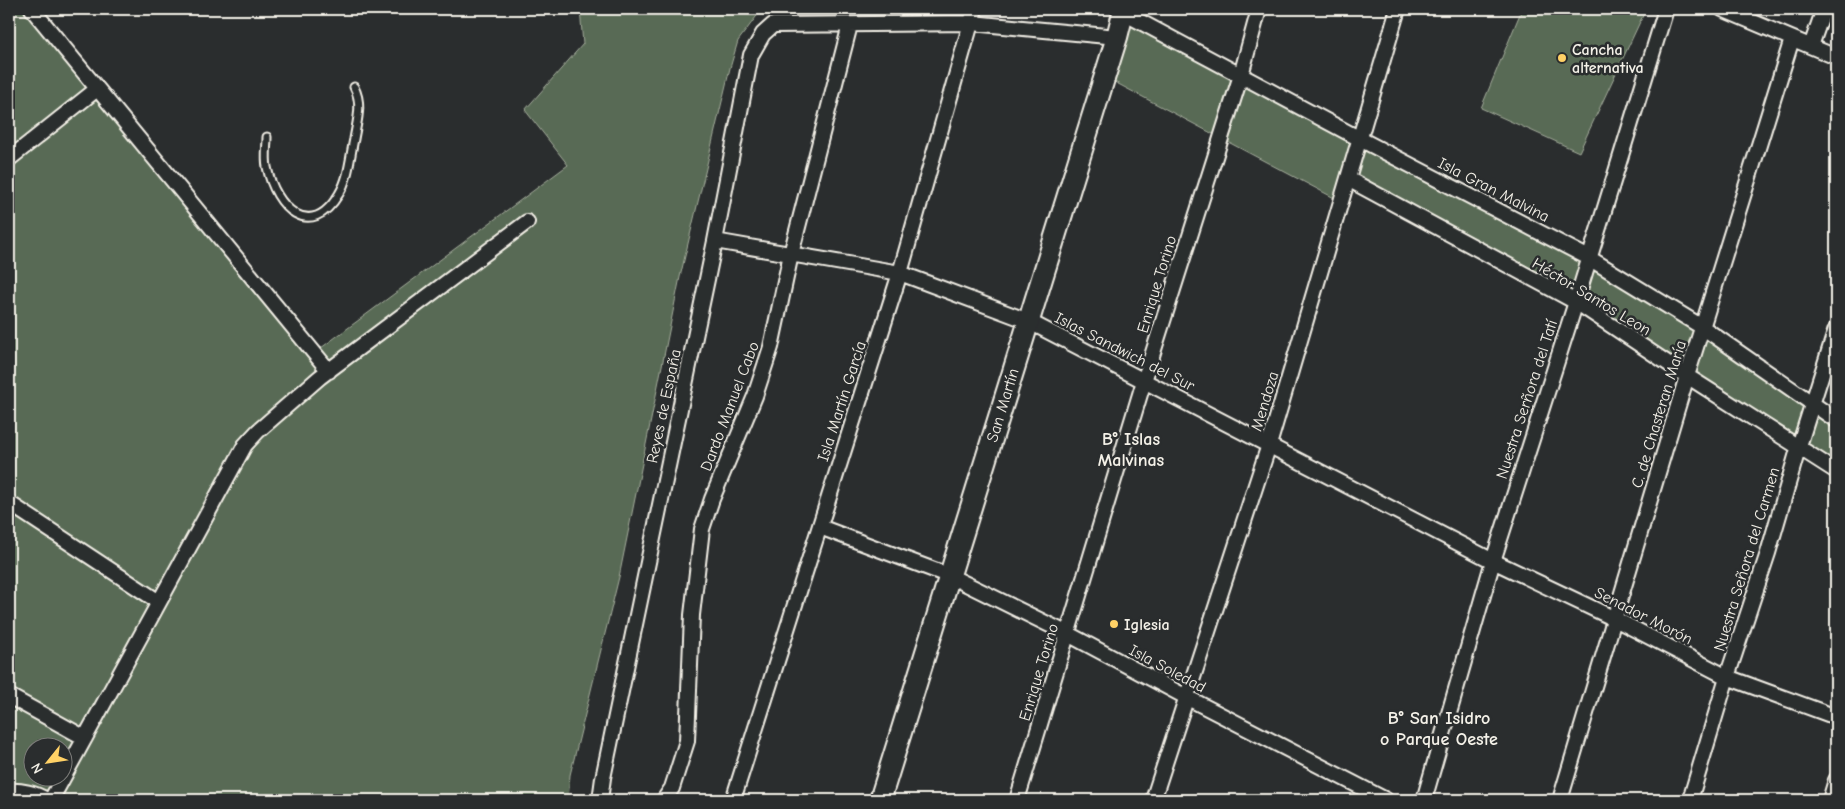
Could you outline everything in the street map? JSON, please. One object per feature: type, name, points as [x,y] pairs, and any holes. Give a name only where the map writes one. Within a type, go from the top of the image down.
[{"type":"main road","name":"San Martín","points":[[880,800],[1117,37],[1123,11]]},
{"type":"street","points":[[32,9],[329,370]]},
{"type":"street","name":"Isla Martín García","points":[[733,800],[900,273],[975,9]]},
{"type":"street","name":"Enrique Torino","points":[[1017,800],[1144,381],[1241,75],[1259,9]]},
{"type":"street","name":"Mendoza","points":[[1153,800],[1188,698],[1269,445],[1398,9]]},
{"type":"street","name":"Nuestra Serñora del Tatí","points":[[1424,800],[1493,561],[1576,302],[1666,9]]},
{"type":"street","points":[[1722,9],[1836,57]]},
{"type":"street","points":[[1812,46],[1824,9]]},
{"type":"street","name":"Isla Gran Malvina","points":[[1123,11],[1360,139],[1589,258],[1702,327],[1836,420]]},
{"type":"street","points":[[850,25],[972,23],[1117,37]]},
{"type":"street","name":"Reyes de España","points":[[600,800],[715,242],[751,55],[763,34],[773,25],[850,25]]},
{"type":"street","name":"Dardo Manuel Cabo","points":[[664,800],[672,788],[687,741],[692,615],[702,529],[712,499],[755,396],[771,347],[790,254],[850,25]]},
{"type":"street","name":"C. de Chasteran María","points":[[1560,800],[1687,376],[1792,39]]},
{"type":"street","points":[[9,159],[97,88]]},
{"type":"street","name":"Héctor Santos Leon","points":[[1348,179],[1576,302],[1687,376],[1836,471]]},
{"type":"street","points":[[51,800],[246,445],[258,431],[329,370],[527,222]]},
{"type":"street","name":"Islas Sandwich del Sur","points":[[715,242],[900,273],[1028,321],[1493,561]]},
{"type":"street","name":"Nuestra Señora del Carmen","points":[[1690,800],[1836,329]]},
{"type":"street","points":[[9,504],[159,602]]},
{"type":"street","name":"Isla Soledad","points":[[820,527],[950,576],[1068,634],[1386,800]]},
{"type":"street","name":"Senador Morón","points":[[1493,561],[1615,618],[1727,677],[1836,717]]},
{"type":"street","points":[[9,696],[85,738]]},
{"type":"street","points":[[1830,800],[1836,780]]},
{"type":"street","points":[[9,791],[18,790],[46,800]]},
{"type":"lane","points":[[267,137],[266,159],[277,193],[290,210],[299,217],[310,218],[316,216],[334,201],[346,179],[359,110],[358,96],[354,87]]},
{"type":"green space","points":[[9,9],[43,9],[317,351],[568,165],[525,110],[583,44],[580,9],[762,9],[738,41],[730,68],[680,277],[619,577],[570,775],[568,800],[9,800]]},
{"type":"green space","name":"Cancha alternativa","points":[[1522,9],[1646,9],[1579,152],[1481,108]]},
{"type":"green space","points":[[1123,14],[1589,258],[1836,421],[1836,471],[1575,301],[1348,178],[1340,201],[1105,77]]},
{"type":"place","name":"Cancha alternativa","points":[[1562,58]]},
{"type":"place","name":"Iglesia","points":[[1114,624]]},
{"type":"district","name":"B° Islas Malvinas","points":[[1131,449]]},
{"type":"district","name":"B° San Isidro o Parque Oeste","points":[[1439,728]]}]
